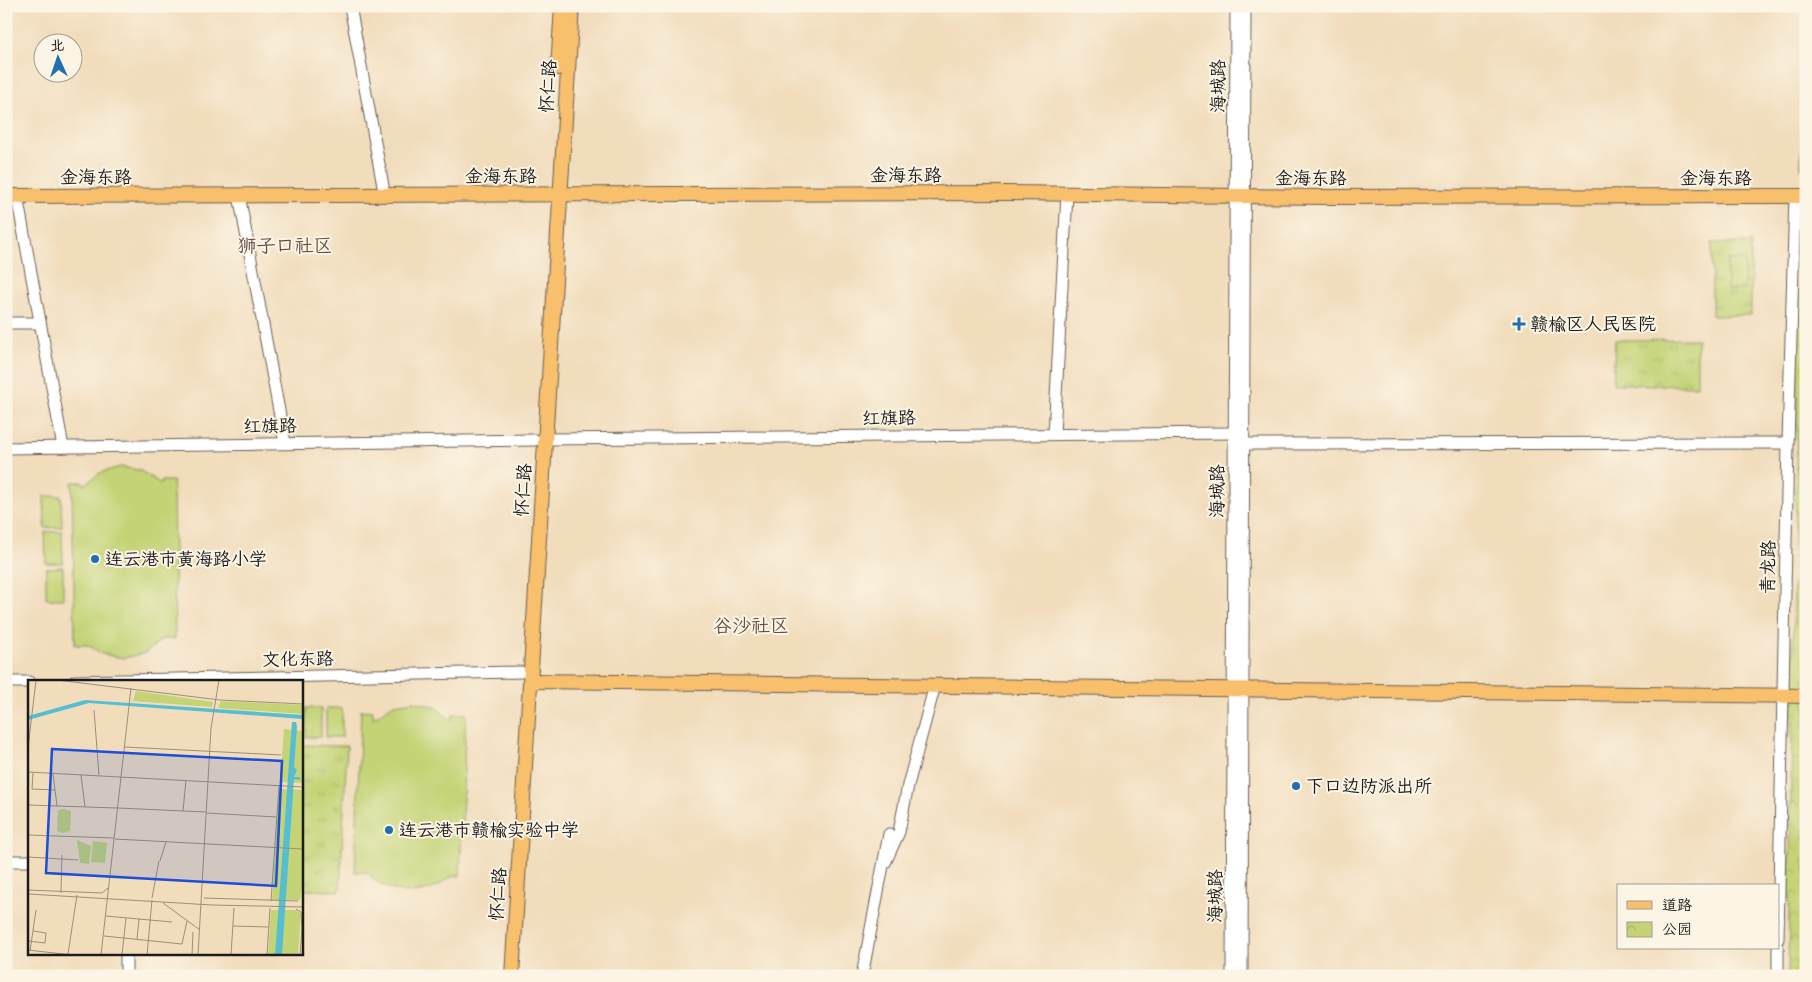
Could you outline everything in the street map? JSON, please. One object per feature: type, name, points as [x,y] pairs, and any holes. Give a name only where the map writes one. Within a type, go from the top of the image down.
[{"type":"main road","name":"怀仁路","points":[[512,976],[555,190],[562,6]]},
{"type":"main road","name":"怀仁路","points":[[555,190],[572,6]]},
{"type":"main road","name":"金海东路","points":[[10,193],[239,195],[1021,185],[1240,192]]},
{"type":"main road","name":"金海东路","points":[[10,193],[383,186],[555,190],[1067,194],[1240,192],[1802,193]]},
{"type":"main road","name":"怀仁路","points":[[502,976],[527,676]]},
{"type":"main road","points":[[527,676],[935,685],[1238,685]]},
{"type":"main road","points":[[527,676],[1784,693],[1806,696]]},
{"type":"main road","points":[[1784,693],[1806,687]]},
{"type":"street","points":[[350,6],[383,186]]},
{"type":"street","name":"海城路","points":[[1232,976],[1244,444],[1236,6]]},
{"type":"street","name":"海城路","points":[[1242,976],[1234,433],[1245,6]]},
{"type":"street","points":[[10,193],[40,323],[62,447]]},
{"type":"street","name":"青龙路","points":[[1779,884],[1788,443],[1802,193]]},
{"type":"street","points":[[1054,434],[1067,194]]},
{"type":"street","points":[[239,195],[285,443]]},
{"type":"street","points":[[6,323],[40,323]]},
{"type":"street","name":"红旗路","points":[[6,448],[540,439],[1234,433]]},
{"type":"street","points":[[1244,444],[1788,443]]},
{"type":"street","name":"文化东路","points":[[165,680],[527,676]]},
{"type":"street","points":[[6,682],[28,682]]},
{"type":"street","points":[[885,863],[899,832],[908,785],[935,685]]},
{"type":"street","points":[[862,976],[889,834]]},
{"type":"street","points":[[6,861],[28,861]]},
{"type":"street","points":[[1778,950],[1778,976]]},
{"type":"street","points":[[126,954],[126,976]]},
{"type":"green space","points":[[1805,6],[1806,168],[1801,168]]},
{"type":"green space","points":[[1800,219],[1806,219],[1806,976],[1788,976]]},
{"type":"green space","points":[[1712,243],[1751,243],[1751,315],[1712,316]]},
{"type":"green space","points":[[1727,260],[1744,260],[1744,289],[1727,290]]},
{"type":"green space","points":[[1697,339],[1697,386],[1613,384],[1615,340]]},
{"type":"green space","points":[[120,467],[139,470],[161,484],[161,481],[173,481],[175,639],[162,639],[145,653],[124,658],[102,654],[88,645],[75,645],[72,482],[83,482],[84,485],[100,473]]},
{"type":"green space","points":[[44,496],[61,496],[62,527],[45,528]]},
{"type":"green space","points":[[62,531],[63,563],[46,563],[45,532]]},
{"type":"green space","points":[[63,567],[63,599],[46,599],[46,568]]},
{"type":"green space","points":[[414,701],[436,707],[452,721],[453,714],[466,714],[460,876],[450,878],[426,891],[407,893],[381,884],[366,872],[355,872],[361,710],[373,711],[373,718],[394,704]]},
{"type":"green space","points":[[306,708],[321,708],[321,737],[306,737]]},
{"type":"green space","points":[[326,708],[342,708],[342,737],[326,737]]},
{"type":"green space","points":[[302,745],[347,746],[340,891],[302,890]]},
{"type":"place","name":"赣榆区人民医院","points":[[1519,324]]},
{"type":"place","name":"连云港市黄海路小学","points":[[95,559]]},
{"type":"place","name":"下口边防派出所","points":[[1296,786]]},
{"type":"place","name":"连云港市赣榆实验中学","points":[[389,830]]},
{"type":"district","name":"狮子口社区","points":[[285,245]]},
{"type":"district","name":"谷沙社区","points":[[751,625]]}]
